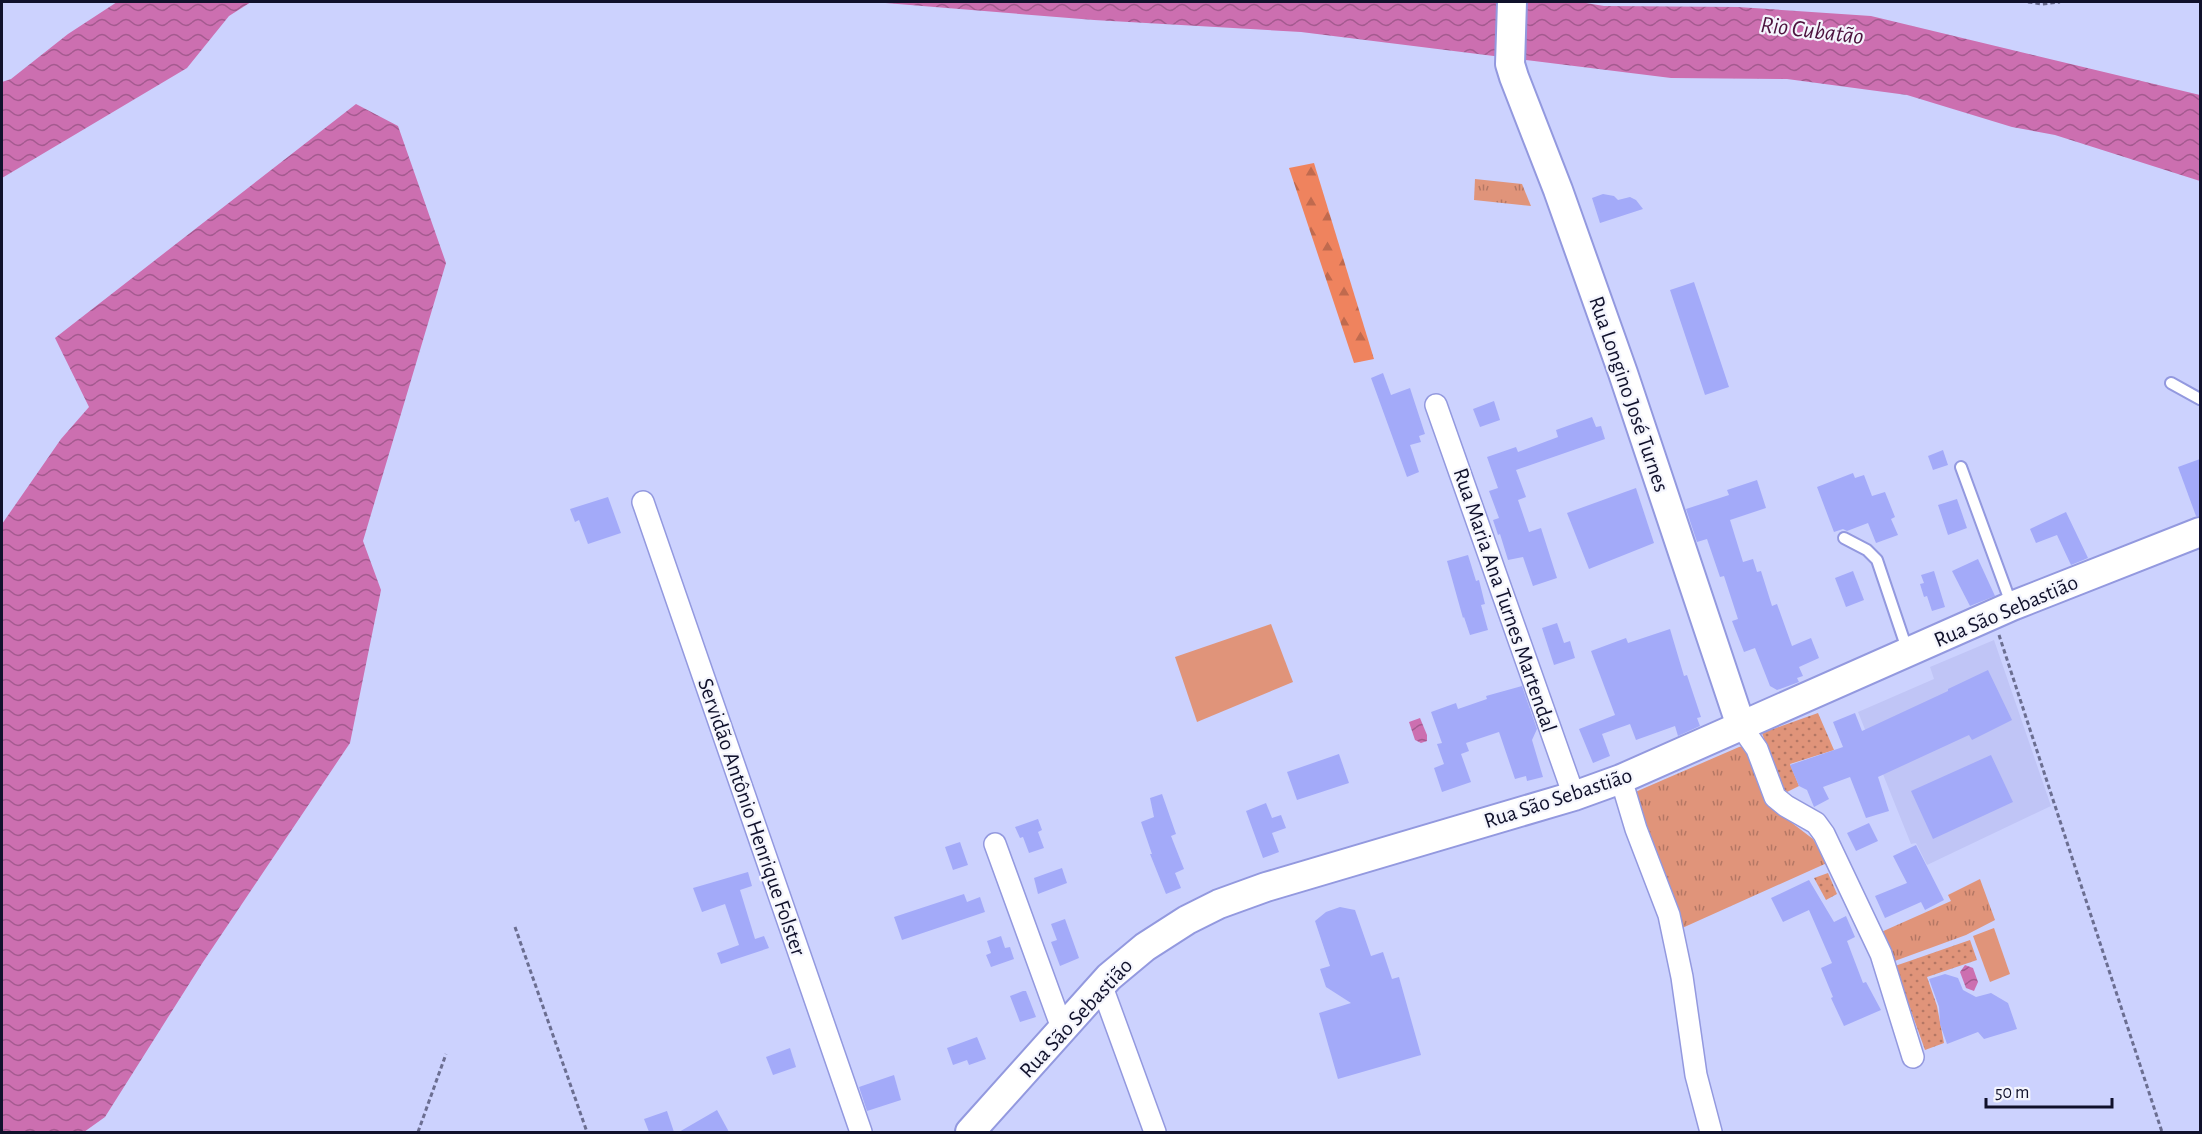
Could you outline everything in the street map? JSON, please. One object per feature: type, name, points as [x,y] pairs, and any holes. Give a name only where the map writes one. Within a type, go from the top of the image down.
[{"type":"main road","name":"Rua Longino José Turnes","points":[[1512,2],[1510,64],[1558,190],[1623,373],[1741,726]]},
{"type":"main road","name":"Rua São Sebastião","points":[[980,1128],[1101,984],[1159,937],[1203,911],[1236,897],[1574,796],[1621,779],[2002,611],[2200,532]]},
{"type":"street","name":"Rua Maria Ana Turnes Martendal","points":[[1436,405],[1574,796]]},
{"type":"street","name":"Servidão Antônio Henrique Folster","points":[[643,502],[861,1132]]},
{"type":"street","points":[[1741,726],[1757,749],[1775,797],[1816,823],[1824,834],[1881,954],[1913,1057]]},
{"type":"street","points":[[1621,779],[1636,829],[1669,915],[1682,976],[1696,1076],[1711,1132]]},
{"type":"street","points":[[995,844],[1062,1028]]},
{"type":"street","points":[[1101,984],[1155,1132]]},
{"type":"lane","points":[[2171,383],[2200,399]]},
{"type":"lane","points":[[1961,467],[2002,611]]},
{"type":"lane","points":[[1844,538],[1867,550],[1877,560],[1908,653]]},
{"type":"path","points":[[2028,2],[2042,4],[2060,2]]},
{"type":"path","points":[[2002,611],[2162,1132]]},
{"type":"path","points":[[515,927],[587,1132]]},
{"type":"path","points":[[418,1132],[446,1054]]},
{"type":"shaded area","points":[[1994,640],[2051,806],[1927,865],[1916,843],[1911,844],[1858,712],[1934,679],[1930,667]]},
{"type":"green space","points":[[1314,163],[1374,359],[1354,363],[1289,168]]},
{"type":"green space","points":[[1475,179],[1522,184],[1531,206],[1474,200]]},
{"type":"green space","points":[[1271,624],[1293,682],[1197,722],[1175,657]]},
{"type":"green space","points":[[1818,713],[1834,750],[1790,764],[1799,786],[1783,794],[1762,733]]},
{"type":"green space","points":[[1748,745],[1775,810],[1813,839],[1827,863],[1680,929],[1633,793]]},
{"type":"green space","points":[[1828,873],[1837,894],[1826,900],[1814,878]]},
{"type":"green space","points":[[1980,879],[1995,920],[1966,935],[1892,962],[1879,933],[1951,901],[1948,895]]},
{"type":"green space","points":[[1994,928],[2010,974],[1990,982],[1973,936]]},
{"type":"green space","points":[[1970,940],[1977,960],[1927,977],[1937,1006],[1944,1043],[1925,1050],[1895,966]]},
{"type":"water","points":[[117,2],[251,2],[229,16],[187,68],[2,178],[2,82],[11,79],[68,34]]},
{"type":"water","name":"Rio Cubatão","points":[[873,2],[1580,2],[1604,6],[1738,7],[1871,16],[2200,95],[2200,181],[2055,135],[2012,127],[1907,95],[1787,79],[1671,78],[1301,32],[1094,20]]},
{"type":"water","points":[[356,104],[398,126],[446,263],[363,541],[381,590],[350,743],[203,962],[105,1117],[84,1132],[2,1132],[2,524],[61,439],[89,407],[55,338]]},
{"type":"water","points":[[1420,718],[1427,735],[1427,741],[1421,743],[1415,740],[1409,722]]},
{"type":"water","points":[[1965,965],[1973,968],[1978,982],[1974,991],[1966,988],[1960,972]]},
{"type":"building","points":[[1603,194],[1614,196],[1618,200],[1630,197],[1636,200],[1643,209],[1600,223],[1592,198]]},
{"type":"building","points":[[1694,282],[1729,387],[1705,395],[1670,290]]},
{"type":"building","points":[[1383,373],[1391,395],[1410,388],[1425,434],[1419,436],[1421,442],[1410,445],[1419,472],[1407,477],[1371,378]]},
{"type":"building","points":[[1494,401],[1500,420],[1480,427],[1473,409]]},
{"type":"building","points":[[1592,417],[1596,427],[1601,426],[1605,439],[1516,470],[1526,497],[1518,500],[1529,532],[1541,528],[1557,578],[1533,586],[1523,557],[1508,560],[1500,534],[1498,535],[1493,520],[1499,518],[1489,491],[1498,488],[1487,457],[1516,447],[1518,452],[1558,437],[1556,430]]},
{"type":"building","points":[[1943,450],[1948,465],[1933,470],[1928,456]]},
{"type":"building","points":[[2200,459],[2200,516],[2196,516],[2178,467]]},
{"type":"building","points":[[1853,473],[1855,478],[1864,475],[1872,496],[1885,492],[1895,517],[1891,519],[1898,535],[1876,543],[1868,523],[1847,531],[1843,529],[1834,532],[1817,487]]},
{"type":"building","points":[[1757,480],[1766,508],[1730,520],[1743,562],[1753,559],[1757,572],[1761,571],[1772,606],[1777,604],[1792,646],[1811,638],[1819,658],[1799,667],[1803,676],[1797,678],[1799,682],[1777,690],[1770,686],[1755,648],[1744,652],[1732,621],[1738,619],[1724,576],[1720,577],[1707,539],[1697,542],[1686,509],[1729,495],[1727,490]]},
{"type":"building","points":[[1636,488],[1654,543],[1589,569],[1567,513]]},
{"type":"building","points":[[608,497],[621,533],[588,544],[579,520],[575,522],[570,509]]},
{"type":"building","points":[[1957,499],[1967,528],[1948,535],[1938,505]]},
{"type":"building","points":[[2066,512],[2088,558],[2071,565],[2057,535],[2036,543],[2030,529]]},
{"type":"building","points":[[1468,555],[1476,581],[1479,580],[1485,604],[1481,605],[1488,630],[1470,635],[1447,561]]},
{"type":"building","points":[[1978,559],[1995,596],[1970,606],[1952,571]]},
{"type":"building","points":[[1853,571],[1864,600],[1846,607],[1835,578]]},
{"type":"building","points":[[1934,571],[1945,607],[1932,611],[1920,584],[1924,583],[1921,575]]},
{"type":"building","points":[[1557,623],[1564,643],[1570,641],[1575,658],[1554,665],[1542,628]]},
{"type":"building","points":[[1670,629],[1684,676],[1687,675],[1701,717],[1697,718],[1700,726],[1678,736],[1675,726],[1636,740],[1630,724],[1602,734],[1610,756],[1593,763],[1579,729],[1615,715],[1591,651],[1626,638],[1628,643]]},
{"type":"building","points":[[1988,670],[2012,720],[1972,740],[1969,735],[1878,777],[1889,811],[1866,818],[1850,777],[1823,787],[1829,799],[1814,807],[1807,790],[1799,786],[1790,765],[1843,747],[1833,722],[1855,713],[1862,731]]},
{"type":"building","points":[[1522,686],[1537,729],[1532,740],[1543,777],[1527,781],[1526,776],[1515,779],[1499,732],[1466,743],[1469,751],[1461,754],[1471,782],[1442,792],[1434,768],[1444,764],[1437,744],[1442,743],[1431,712],[1456,703],[1458,709],[1487,699],[1486,696]]},
{"type":"building","points":[[1339,754],[1349,783],[1297,800],[1287,772]]},
{"type":"building","points":[[1991,755],[2013,802],[1933,839],[1911,791]]},
{"type":"building","points":[[1162,794],[1176,834],[1171,836],[1184,869],[1175,873],[1181,888],[1166,894],[1150,854],[1152,854],[1141,822],[1154,817],[1150,798]]},
{"type":"building","points":[[1266,803],[1272,818],[1281,815],[1286,828],[1272,833],[1279,852],[1263,858],[1246,811]]},
{"type":"building","points":[[1038,819],[1042,830],[1038,832],[1044,848],[1029,853],[1023,837],[1020,838],[1015,827]]},
{"type":"building","points":[[1869,823],[1878,841],[1856,851],[1847,833]]},
{"type":"building","points":[[960,842],[968,865],[953,870],[945,847]]},
{"type":"building","points":[[1916,845],[1944,900],[1925,910],[1921,902],[1885,918],[1875,896],[1907,883],[1893,856]]},
{"type":"building","points":[[1062,868],[1067,883],[1038,894],[1034,878]]},
{"type":"building","points":[[748,872],[752,886],[740,890],[755,939],[764,936],[769,948],[721,964],[717,953],[739,945],[725,904],[702,912],[693,888]]},
{"type":"building","points":[[1809,880],[1834,922],[1846,916],[1855,937],[1847,941],[1863,983],[1866,982],[1881,1010],[1844,1026],[1821,968],[1832,963],[1809,910],[1783,922],[1771,898]]},
{"type":"building","points":[[964,894],[967,902],[980,897],[985,912],[902,940],[894,917]]},
{"type":"building","points":[[1340,907],[1355,910],[1371,956],[1383,952],[1392,979],[1399,977],[1421,1055],[1338,1079],[1319,1013],[1351,1003],[1326,987],[1320,969],[1330,966],[1315,921],[1326,912]]},
{"type":"building","points":[[1065,919],[1079,958],[1060,966],[1051,942],[1057,940],[1051,924]]},
{"type":"building","points":[[1001,936],[1005,948],[1010,947],[1014,959],[991,967],[986,955],[991,953],[987,941]]},
{"type":"building","points":[[1945,974],[1958,978],[1963,990],[1976,997],[1991,993],[2008,1003],[2017,1029],[1984,1039],[1978,1032],[1947,1044],[1940,1024],[1939,1007],[1929,979]]},
{"type":"building","points":[[1026,991],[1036,1017],[1020,1022],[1010,996]]},
{"type":"building","points":[[977,1037],[986,1059],[969,1065],[967,1060],[953,1065],[947,1048]]},
{"type":"building","points":[[790,1048],[796,1067],[773,1075],[766,1057]]},
{"type":"building","points":[[894,1075],[901,1100],[867,1111],[859,1087]]},
{"type":"building","points":[[717,1110],[729,1132],[679,1132]]},
{"type":"building","points":[[667,1111],[674,1132],[649,1132],[644,1119]]}]
